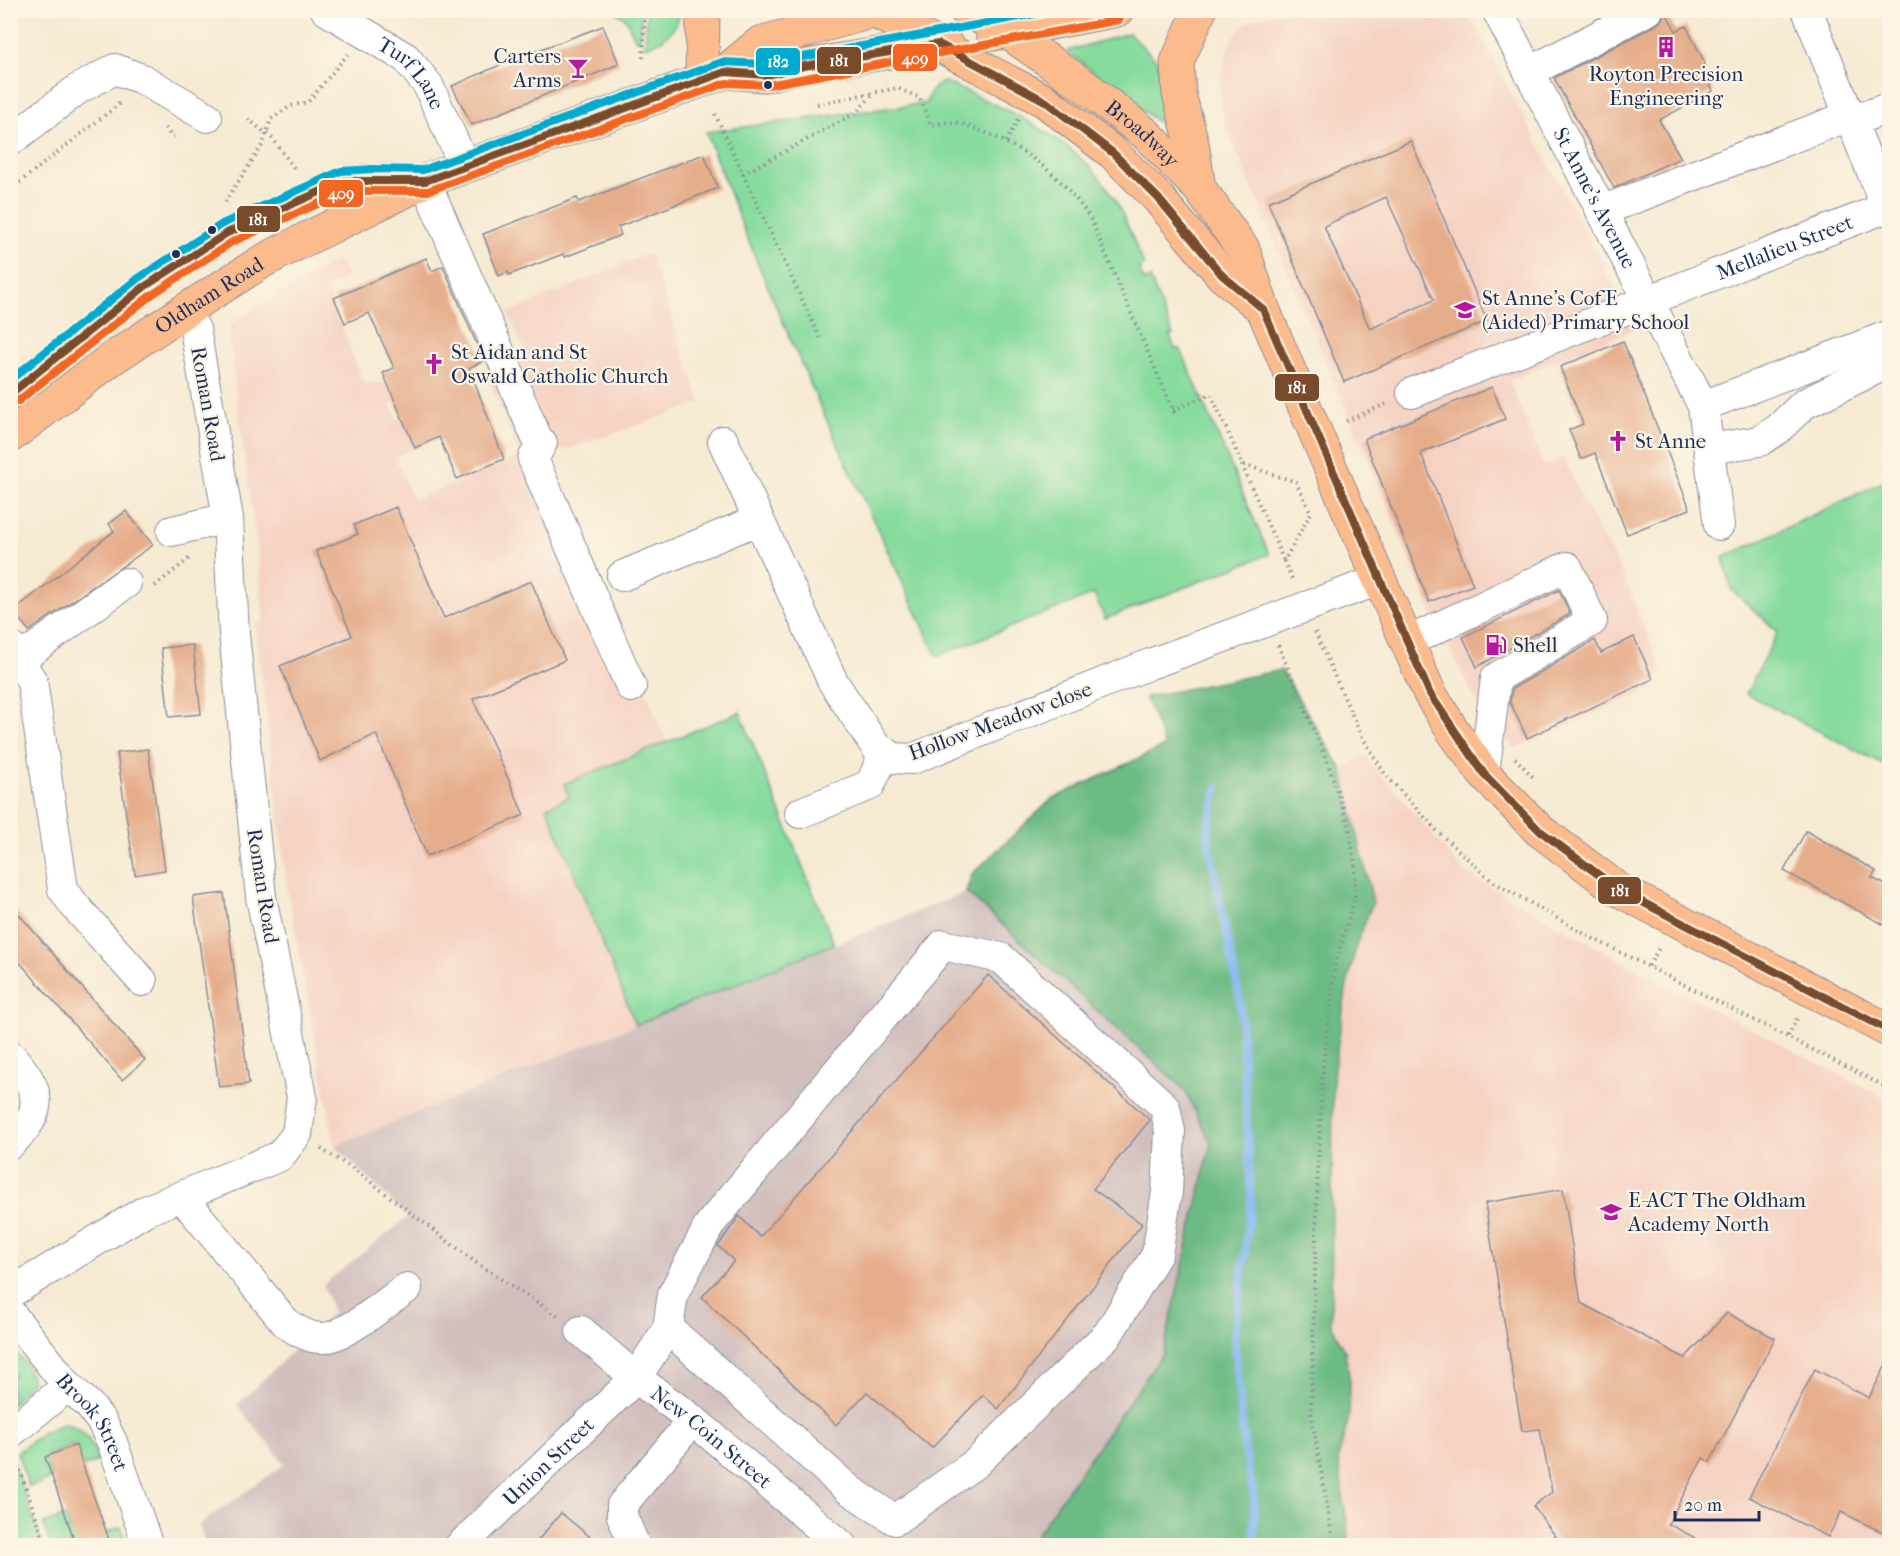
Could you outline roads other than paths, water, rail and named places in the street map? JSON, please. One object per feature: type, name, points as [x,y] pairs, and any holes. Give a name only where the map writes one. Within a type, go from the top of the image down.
[{"type":"main road","points":[[703,10],[714,75]]},
{"type":"main road","name":"Broadway","points":[[966,10],[1006,31],[1086,87],[1146,134],[1199,188],[1243,249],[1263,309],[1430,694],[1484,774],[1539,830],[1619,890],[1890,1031]]},
{"type":"main road","name":"Oldham Road","points":[[714,75],[766,75],[804,66],[939,44],[1117,10]]},
{"type":"main road","points":[[1199,188],[1192,143],[1179,94],[1177,62],[1200,10]]},
{"type":"main road","name":"Oldham Road","points":[[10,436],[110,360],[263,261],[425,181],[714,75],[760,43],[874,11]]},
{"type":"main road","name":"Broadway","points":[[874,11],[1045,101],[1113,153],[1158,198],[1222,275],[1263,309]]},
{"type":"street","name":"Turf Lane","points":[[326,10],[406,58],[428,85],[464,165]]},
{"type":"street","name":"St Anne's Avenue","points":[[1497,10],[1703,406],[1719,525]]},
{"type":"street","points":[[1529,72],[1648,10]]},
{"type":"street","points":[[1807,10],[1888,206]]},
{"type":"street","points":[[10,141],[78,89],[115,69],[142,79],[207,117]]},
{"type":"street","points":[[1600,211],[1849,116],[1869,115],[1890,107]]},
{"type":"street","name":"Oldham Road","points":[[10,394],[144,287],[227,233],[344,181],[373,179],[425,181]]},
{"type":"street","points":[[425,181],[539,439],[533,459],[631,687]]},
{"type":"street","name":"Mellalieu Street","points":[[1412,393],[1888,206]]},
{"type":"street","name":"Roman Road","points":[[182,1197],[280,1156],[297,1134],[302,1097],[261,897],[235,645],[228,518],[195,329],[184,311]]},
{"type":"street","points":[[1703,406],[1890,334]]},
{"type":"street","points":[[1709,449],[1760,441],[1778,429],[1804,404],[1890,362]]},
{"type":"street","name":"Hollow Meadow close","points":[[723,441],[833,682],[876,747],[894,758],[912,759],[1150,664],[1379,580]]},
{"type":"street","points":[[172,531],[228,518]]},
{"type":"street","points":[[622,576],[758,520]]},
{"type":"street","points":[[1407,642],[1567,567],[1592,621],[1496,678],[1484,774]]},
{"type":"street","points":[[126,583],[15,653],[32,681],[63,889],[74,905],[142,981]]},
{"type":"street","points":[[800,813],[870,785],[885,752]]},
{"type":"street","points":[[943,945],[1001,958],[1165,1107],[1170,1131],[1168,1182],[1157,1254],[1108,1334],[976,1463],[895,1520],[848,1489],[668,1328],[673,1294],[710,1224],[943,945]]},
{"type":"street","points":[[10,1054],[26,1073],[34,1092],[35,1107],[33,1120],[10,1144]]},
{"type":"street","points":[[10,1293],[145,1211],[182,1197],[286,1323],[304,1334],[325,1338],[340,1333],[407,1288]]},
{"type":"street","name":"Brook Street","points":[[10,1313],[68,1386],[89,1405],[112,1442],[148,1545]]},
{"type":"street","name":"Union Street","points":[[460,1545],[636,1378],[668,1328]]},
{"type":"street","name":"New Coin Street","points":[[581,1331],[636,1378],[693,1420],[842,1545]]},
{"type":"street","points":[[12,1441],[68,1386]]},
{"type":"street","points":[[635,1545],[622,1516],[622,1505],[693,1420]]},
{"type":"waterway","points":[[1217,788],[1207,834],[1240,1001],[1251,1201],[1234,1339],[1244,1445],[1254,1498],[1254,1546]]},
{"type":"place","name":"Royton Precision Engineering","points":[[1666,47]]},
{"type":"place","name":"Carters Arms","points":[[578,68]]},
{"type":"place","name":"St Anne's CofE (Aided) Primary School","points":[[1465,310]]},
{"type":"place","name":"St Aidan and St Oswald Catholic Church","points":[[434,364]]},
{"type":"place","name":"St Anne","points":[[1618,441]]},
{"type":"place","name":"Shell","points":[[1496,645]]},
{"type":"place","name":"E-ACT The Oldham Academy North","points":[[1611,1212]]}]
